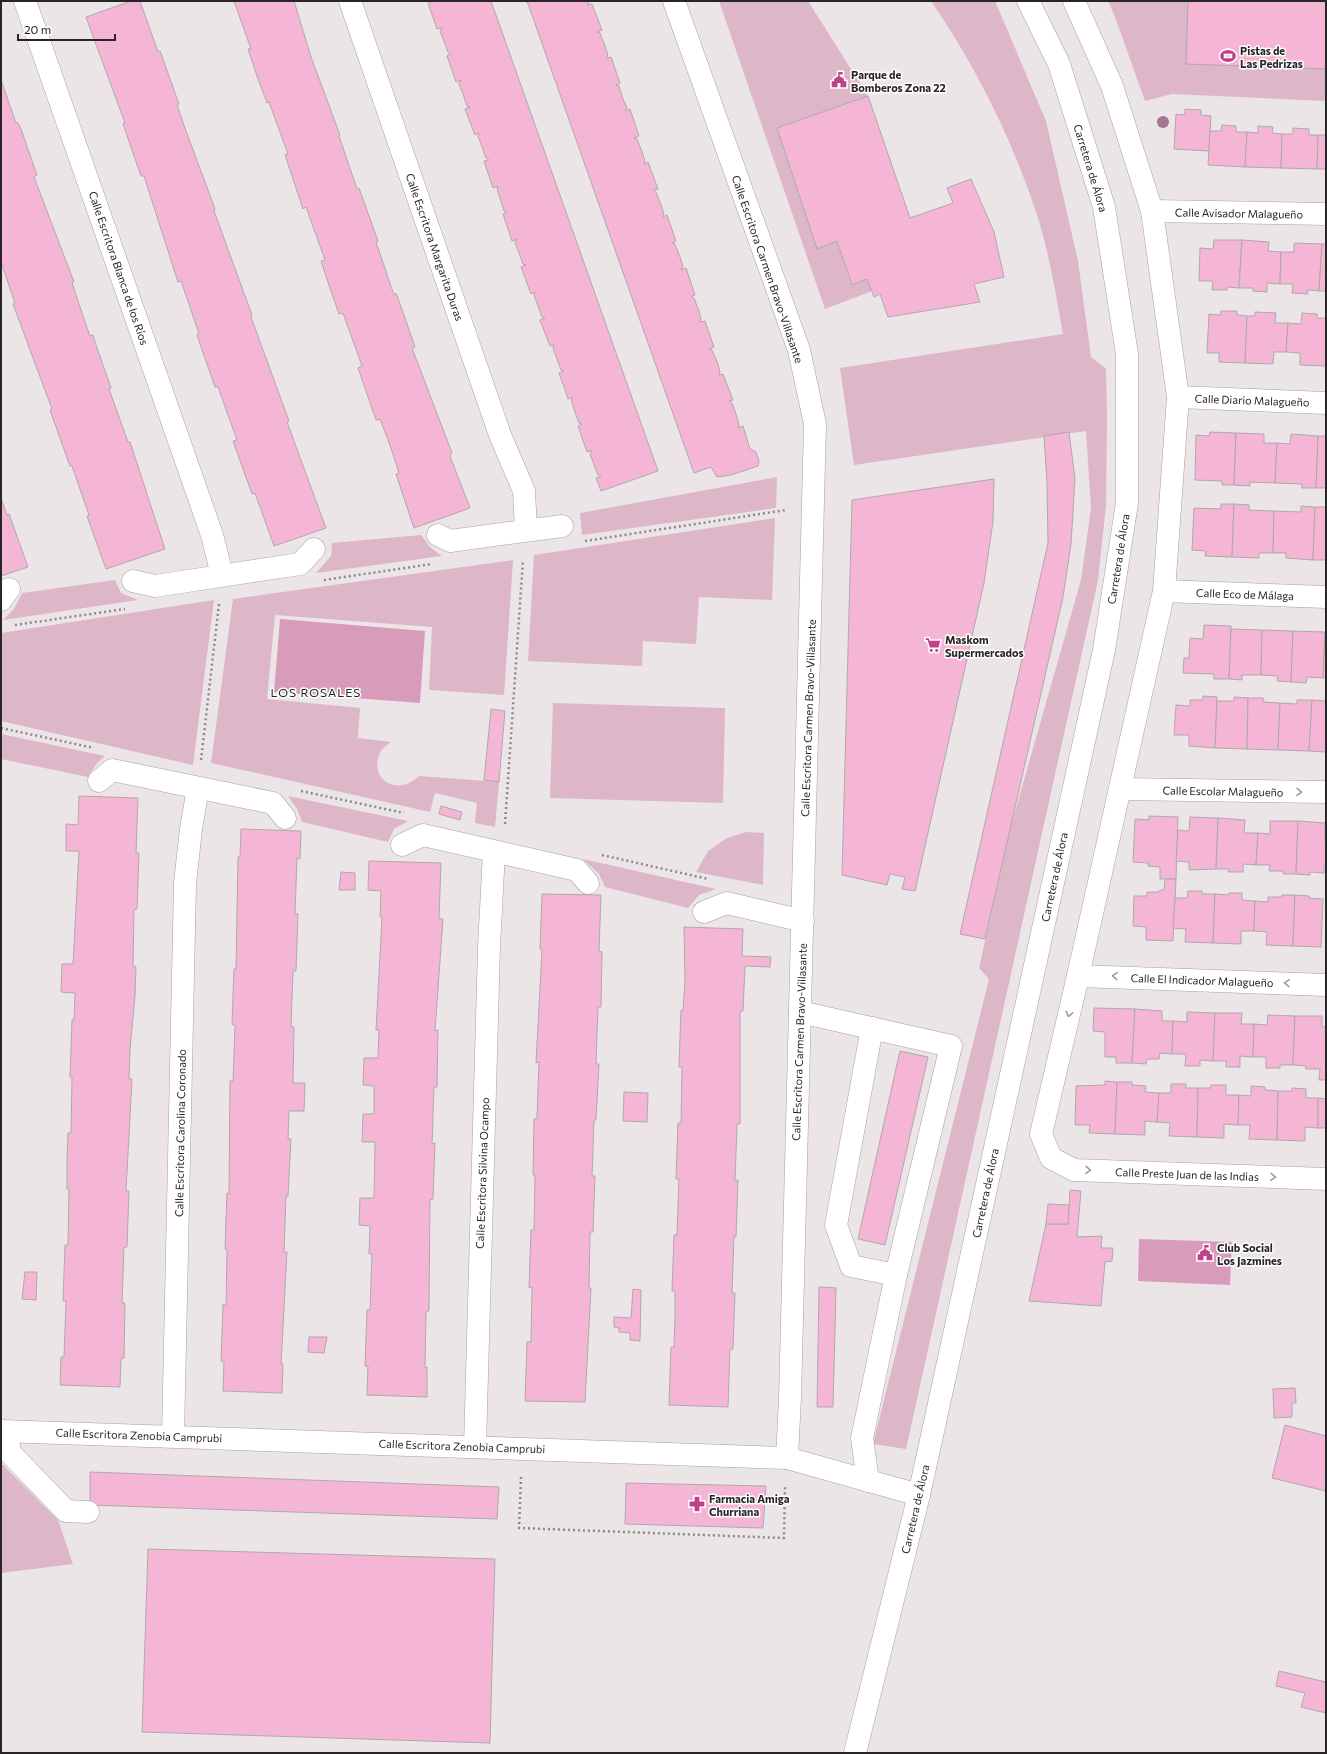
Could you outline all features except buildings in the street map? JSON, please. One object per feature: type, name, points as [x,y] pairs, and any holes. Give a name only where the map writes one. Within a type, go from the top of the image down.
[{"type":"street","name":"Calle Escritora Blanca de los Ríos","points":[[25,1],[212,535],[222,575]]},
{"type":"street","name":"Calle Escritora Margarita Duras","points":[[350,1],[500,435],[524,491],[526,530]]},
{"type":"street","name":"Calle Escritora Carmen Bravo-Villasante","points":[[674,1],[798,350],[815,424],[790,1398],[786,1458]]},
{"type":"street","name":"Carretera de Álora","points":[[855,1753],[919,1495],[1104,650],[1127,503],[1126,354],[1104,207],[1059,64],[1028,1]]},
{"type":"street","points":[[1074,1],[1112,86],[1152,211],[1178,397],[1164,591],[1078,976]]},
{"type":"street","name":"Calle Avisador Malagueño","points":[[1152,211],[1326,214]]},
{"type":"street","name":"Calle Diario Malagueño","points":[[1178,397],[1326,403]]},
{"type":"street","points":[[438,535],[450,541],[562,526]]},
{"type":"street","points":[[133,581],[155,586],[300,564],[314,549]]},
{"type":"street","name":"Calle Eco de Málaga","points":[[1164,591],[1326,597]]},
{"type":"street","points":[[99,781],[112,770],[273,803],[285,818]]},
{"type":"street","name":"Calle Escritora Carolina Coronado","points":[[173,1436],[185,883],[191,829],[198,788]]},
{"type":"street","name":"Calle Escolar Malagueño","points":[[1120,789],[1326,792]]},
{"type":"street","points":[[402,845],[422,835],[577,870],[588,883]]},
{"type":"street","name":"Calle Escritora Silvina Ocampo","points":[[475,1446],[491,899],[494,852]]},
{"type":"street","points":[[704,912],[727,903],[803,921]]},
{"type":"street","name":"Calle El Indicador Malagueño","points":[[1078,976],[1326,985]]},
{"type":"street","name":"Calle Preste Juan de las Indias","points":[[1078,976],[1040,1134],[1051,1158],[1074,1170],[1326,1179]]},
{"type":"street","points":[[800,1012],[950,1046],[896,1275],[862,1438],[868,1481]]},
{"type":"street","points":[[872,1028],[836,1225],[851,1266],[896,1275]]},
{"type":"street","name":"Calle Escritora Zenobia Camprubi","points":[[4,1432],[475,1446],[786,1458],[919,1495]]},
{"type":"street","points":[[4,1432],[10,1453],[66,1511],[88,1512]]},
{"type":"path","points":[[579,542],[776,512],[814,501]]},
{"type":"path","points":[[505,826],[526,530]]},
{"type":"path","points":[[322,580],[438,563]]},
{"type":"path","points":[[198,788],[222,575]]},
{"type":"path","points":[[9,626],[126,608]]},
{"type":"path","points":[[522,1449],[519,1528],[784,1538],[786,1458]]},
{"type":"shaded area","points":[[719,1],[808,1],[868,96],[777,128],[817,248],[837,241],[851,284],[867,279],[872,291],[825,309]]},
{"type":"shaded area","points":[[931,1],[995,1],[1046,121],[1078,261],[1091,357],[1106,369],[1106,505],[1098,580],[906,1449],[873,1444],[989,979],[979,968],[1010,829],[1081,580],[1091,508],[1086,431],[854,465],[840,368],[1063,334],[1043,235],[1018,163],[979,79],[948,26]]},
{"type":"shaded area","name":"Pistas de Las Pedrizas","points":[[1108,1],[1326,1],[1326,101],[1172,94],[1145,101]]},
{"type":"shaded area","points":[[777,477],[776,508],[582,535],[580,513]]},
{"type":"shaded area","points":[[775,518],[772,600],[699,597],[696,644],[643,641],[642,666],[528,661],[534,555]]},
{"type":"shaded area","points":[[421,535],[430,547],[442,556],[316,573],[331,556],[332,543]]},
{"type":"shaded area","points":[[513,560],[504,695],[429,690],[432,627],[275,615],[267,699],[360,708],[358,738],[391,742],[384,747],[380,753],[377,763],[378,771],[382,778],[394,785],[402,785],[411,782],[419,776],[499,782],[495,827],[475,823],[477,803],[435,793],[430,812],[211,763],[233,599]]},
{"type":"shaded area","points":[[115,580],[121,593],[138,600],[3,620],[14,609],[22,593]]},
{"type":"shaded area","points":[[214,600],[193,765],[1,721],[1,633]]},
{"type":"shaded area","points":[[280,619],[425,631],[420,703],[274,692]]},
{"type":"shaded area","points":[[553,703],[725,708],[723,803],[550,798]]},
{"type":"shaded area","points":[[1,734],[105,756],[97,763],[88,777],[1,759]]},
{"type":"shaded area","points":[[288,796],[408,821],[394,829],[388,842],[302,822],[297,809]]},
{"type":"shaded area","points":[[746,832],[764,833],[763,885],[696,872],[708,851],[727,838]]},
{"type":"shaded area","points":[[583,859],[716,889],[699,895],[688,908],[605,887],[599,874]]},
{"type":"shaded area","points":[[1139,1239],[1232,1242],[1230,1285],[1138,1281]]},
{"type":"shaded area","points":[[1,1463],[58,1520],[73,1564],[1,1573]]},
{"type":"place","name":"Pistas de Las Pedrizas","points":[[1228,56]]},
{"type":"place","name":"Parque de Bomberos Zona 22","points":[[839,80]]},
{"type":"place","name":"Maskom Supermercados","points":[[933,645]]},
{"type":"place","name":"Club Social Los Jazmines","points":[[1205,1253]]},
{"type":"place","name":"Farmacia Amiga Churriana","points":[[697,1504]]},
{"type":"district","name":"LOS ROSALES","points":[[316,692]]}]
